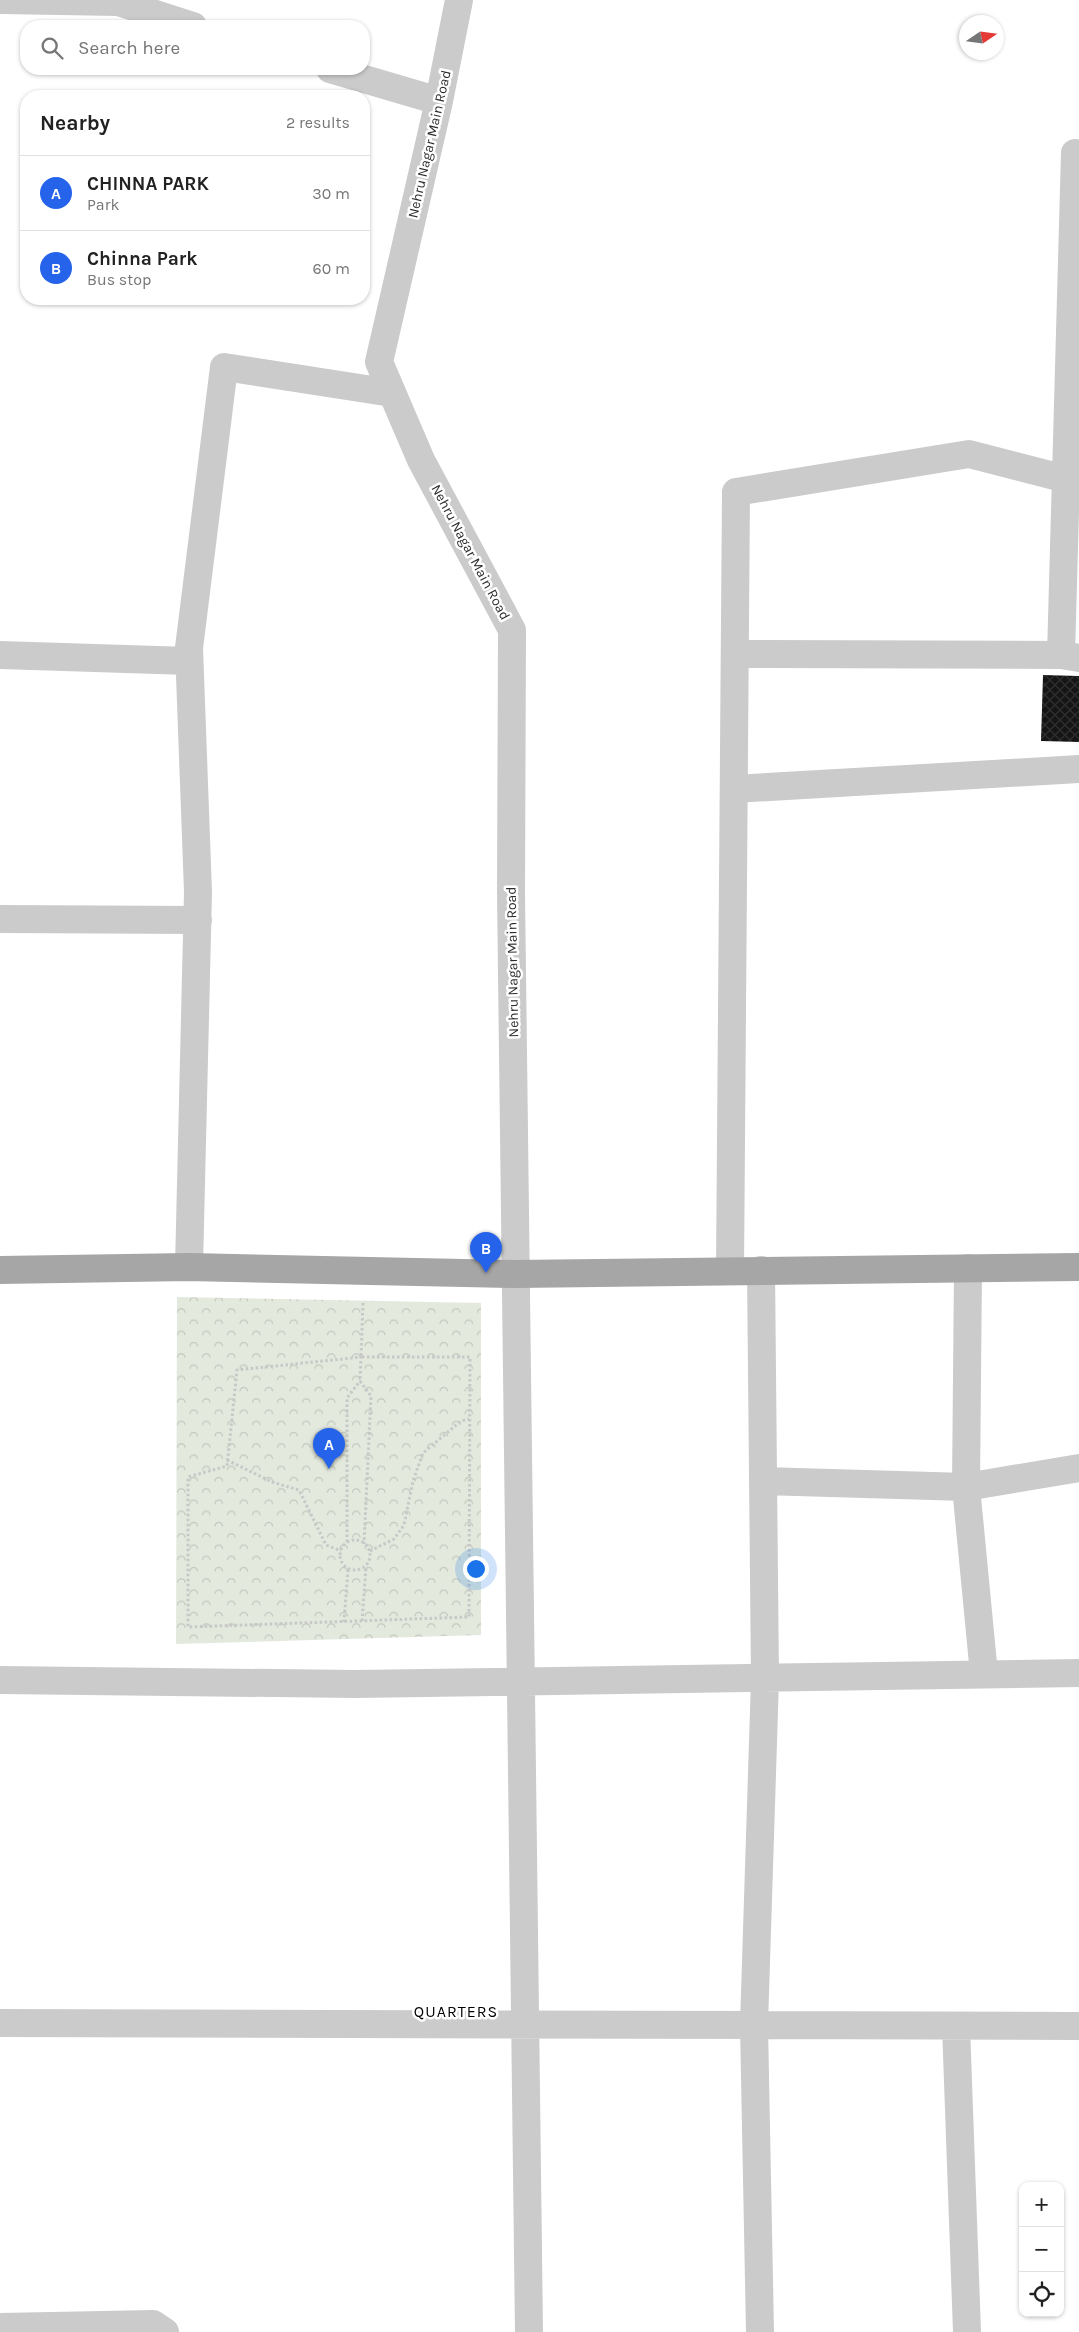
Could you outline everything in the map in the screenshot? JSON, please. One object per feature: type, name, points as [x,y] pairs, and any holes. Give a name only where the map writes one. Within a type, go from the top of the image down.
[{"type":"main road","points":[[0,1270],[189,1267],[515,1274],[1079,1267]]},
{"type":"street","points":[[0,0],[118,2],[174,20]]},
{"type":"street","name":"Nehru Nagar Main Road","points":[[459,0],[439,101],[379,362],[421,460],[512,630],[511,893],[529,2332]]},
{"type":"street","points":[[350,75],[439,101]]},
{"type":"street","points":[[735,654],[1070,657],[1066,479],[1075,153]]},
{"type":"street","points":[[189,1267],[198,920],[189,661],[224,367],[392,394]]},
{"type":"street","points":[[730,1271],[736,492],[969,454],[1066,479]]},
{"type":"street","points":[[0,655],[189,661]]},
{"type":"street","points":[[734,789],[1079,769]]},
{"type":"street","points":[[0,920],[198,920]]},
{"type":"street","points":[[968,1268],[966,1487],[984,1674]]},
{"type":"street","points":[[760,2332],[754,2025],[765,1679],[761,1270]]},
{"type":"street","points":[[763,1481],[966,1487],[1079,1468]]},
{"type":"street","points":[[0,1680],[356,1684],[1079,1673]]},
{"type":"street","points":[[0,2023],[1079,2026]]},
{"type":"street","points":[[956,2026],[967,2332]]},
{"type":"street","points":[[0,2327],[153,2324],[164,2332]]},
{"type":"path","points":[[364,1270],[360,1382],[347,1398],[347,1542],[341,1551],[341,1561],[348,1569],[357,1570],[366,1567]]},
{"type":"path","points":[[361,1357],[470,1357],[469,1617],[188,1627],[188,1478],[227,1466],[237,1370],[361,1357]]},
{"type":"path","points":[[360,1382],[371,1396],[364,1544]]},
{"type":"path","points":[[370,1551],[394,1539],[404,1525],[413,1482],[423,1453],[460,1420],[469,1419]]},
{"type":"path","points":[[227,1460],[272,1482],[299,1490],[326,1545],[341,1551]]},
{"type":"path","points":[[347,1542],[357,1540],[370,1551],[370,1559],[366,1567],[362,1621]]},
{"type":"path","points":[[344,1622],[348,1569]]},
{"type":"green space","points":[[177,1297],[481,1303],[481,1635],[176,1644]]},
{"type":"building","points":[[1043,675],[1079,676],[1079,742],[1041,741]]},
{"type":"place","name":"Chinna Park","points":[[486,1273]]},
{"type":"place","name":"CHINNA PARK","points":[[329,1469]]},
{"type":"district","name":"QUARTERS","points":[[456,2011]]}]
